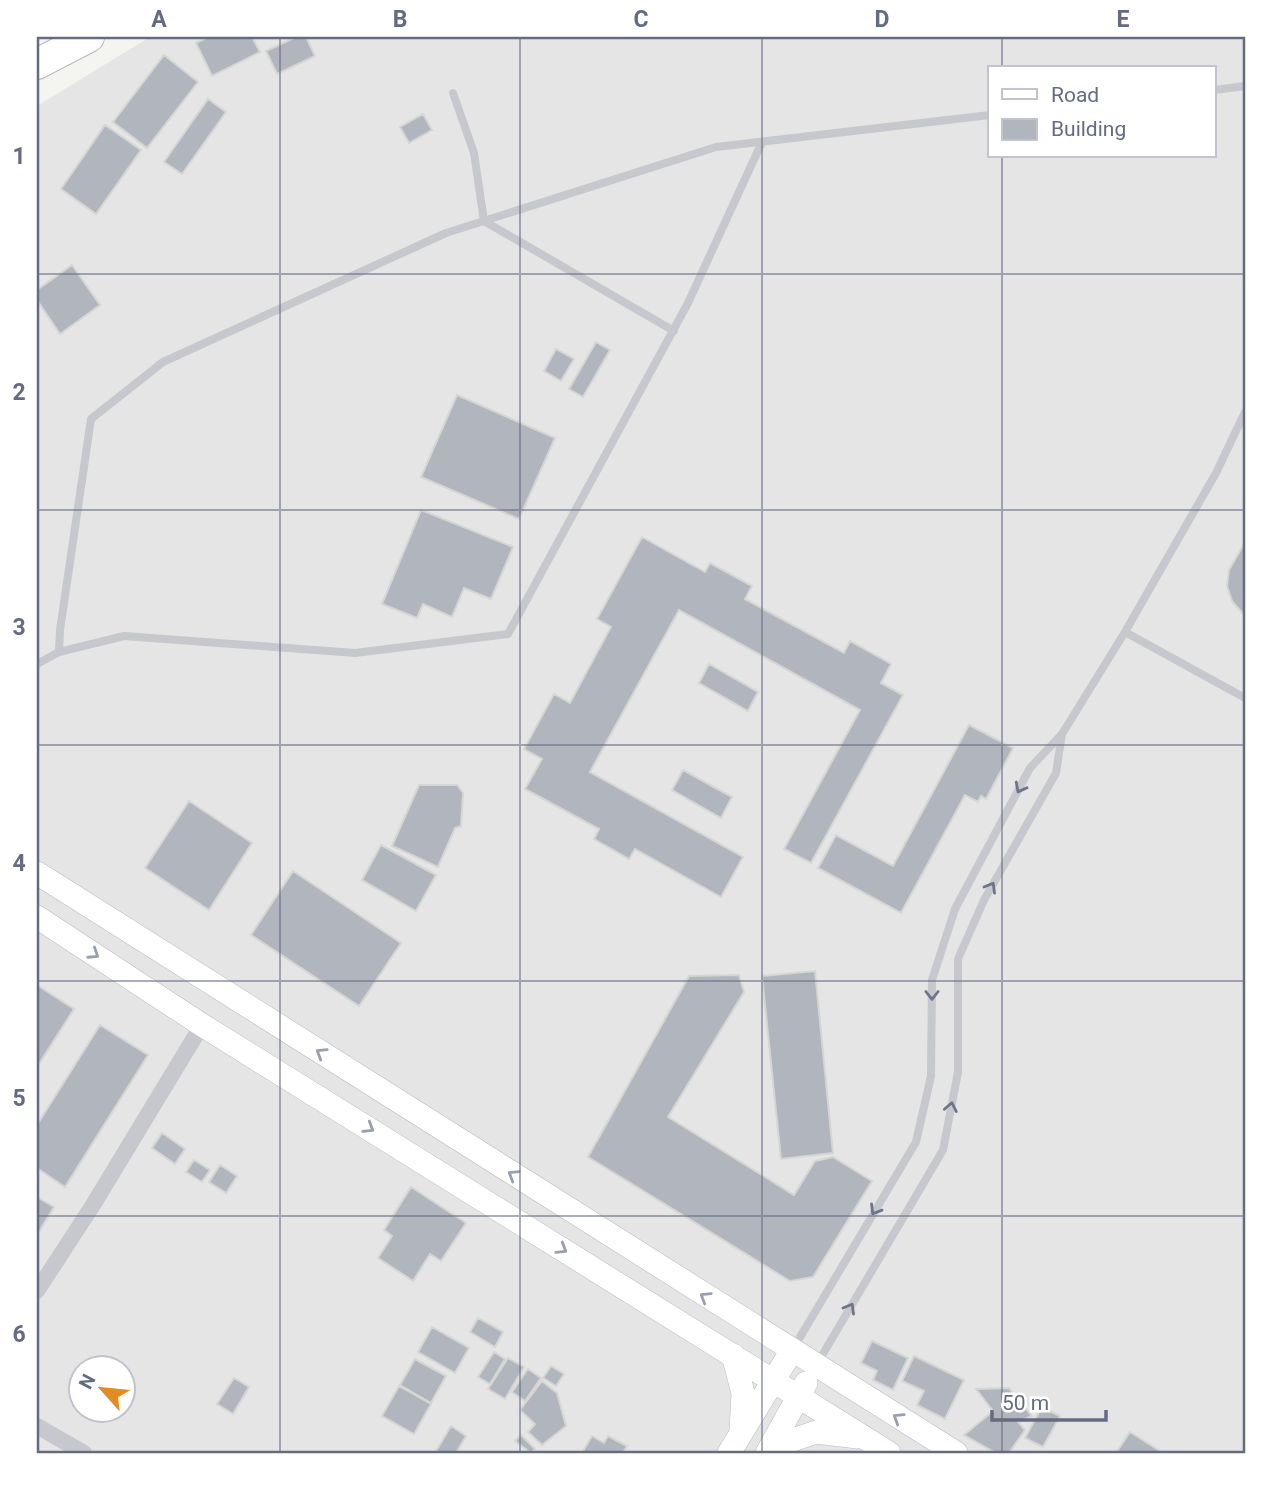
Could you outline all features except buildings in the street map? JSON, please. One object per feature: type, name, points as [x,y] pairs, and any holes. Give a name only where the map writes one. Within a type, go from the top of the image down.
[{"type":"highway","points":[[37,64],[89,37]]},
{"type":"main road","points":[[37,873],[791,1352],[956,1453]]},
{"type":"main road","points":[[37,917],[202,1025],[889,1453]]},
{"type":"main road","points":[[735,1444],[791,1352]]},
{"type":"main road","points":[[733,1355],[743,1393],[735,1444]]},
{"type":"main road","points":[[768,1451],[815,1367]]},
{"type":"main road","points":[[768,1451],[816,1432],[865,1438]]},
{"type":"street","points":[[37,1291],[93,1205],[202,1025]]},
{"type":"street","points":[[37,1426],[84,1453]]},
{"type":"lane","points":[[1216,90],[1245,86]]},
{"type":"lane","points":[[453,93],[474,153],[484,221]]},
{"type":"lane","points":[[60,652],[60,631],[91,419],[163,362],[446,233],[716,147],[988,116]]},
{"type":"lane","points":[[37,664],[60,652],[124,636],[355,653],[508,634],[674,331],[762,142]]},
{"type":"lane","points":[[484,221],[674,331]]},
{"type":"lane","points":[[791,1352],[916,1142],[932,1076],[932,980],[955,909],[1031,768],[1062,734],[1125,632],[1216,473],[1245,412]]},
{"type":"lane","points":[[1125,632],[1245,698]]},
{"type":"lane","points":[[815,1367],[943,1150],[958,1072],[958,959],[984,900],[1056,773],[1062,734]]},
{"type":"shaded area","points":[[150,37],[1245,37],[1245,1453],[37,1453],[37,106]]}]
